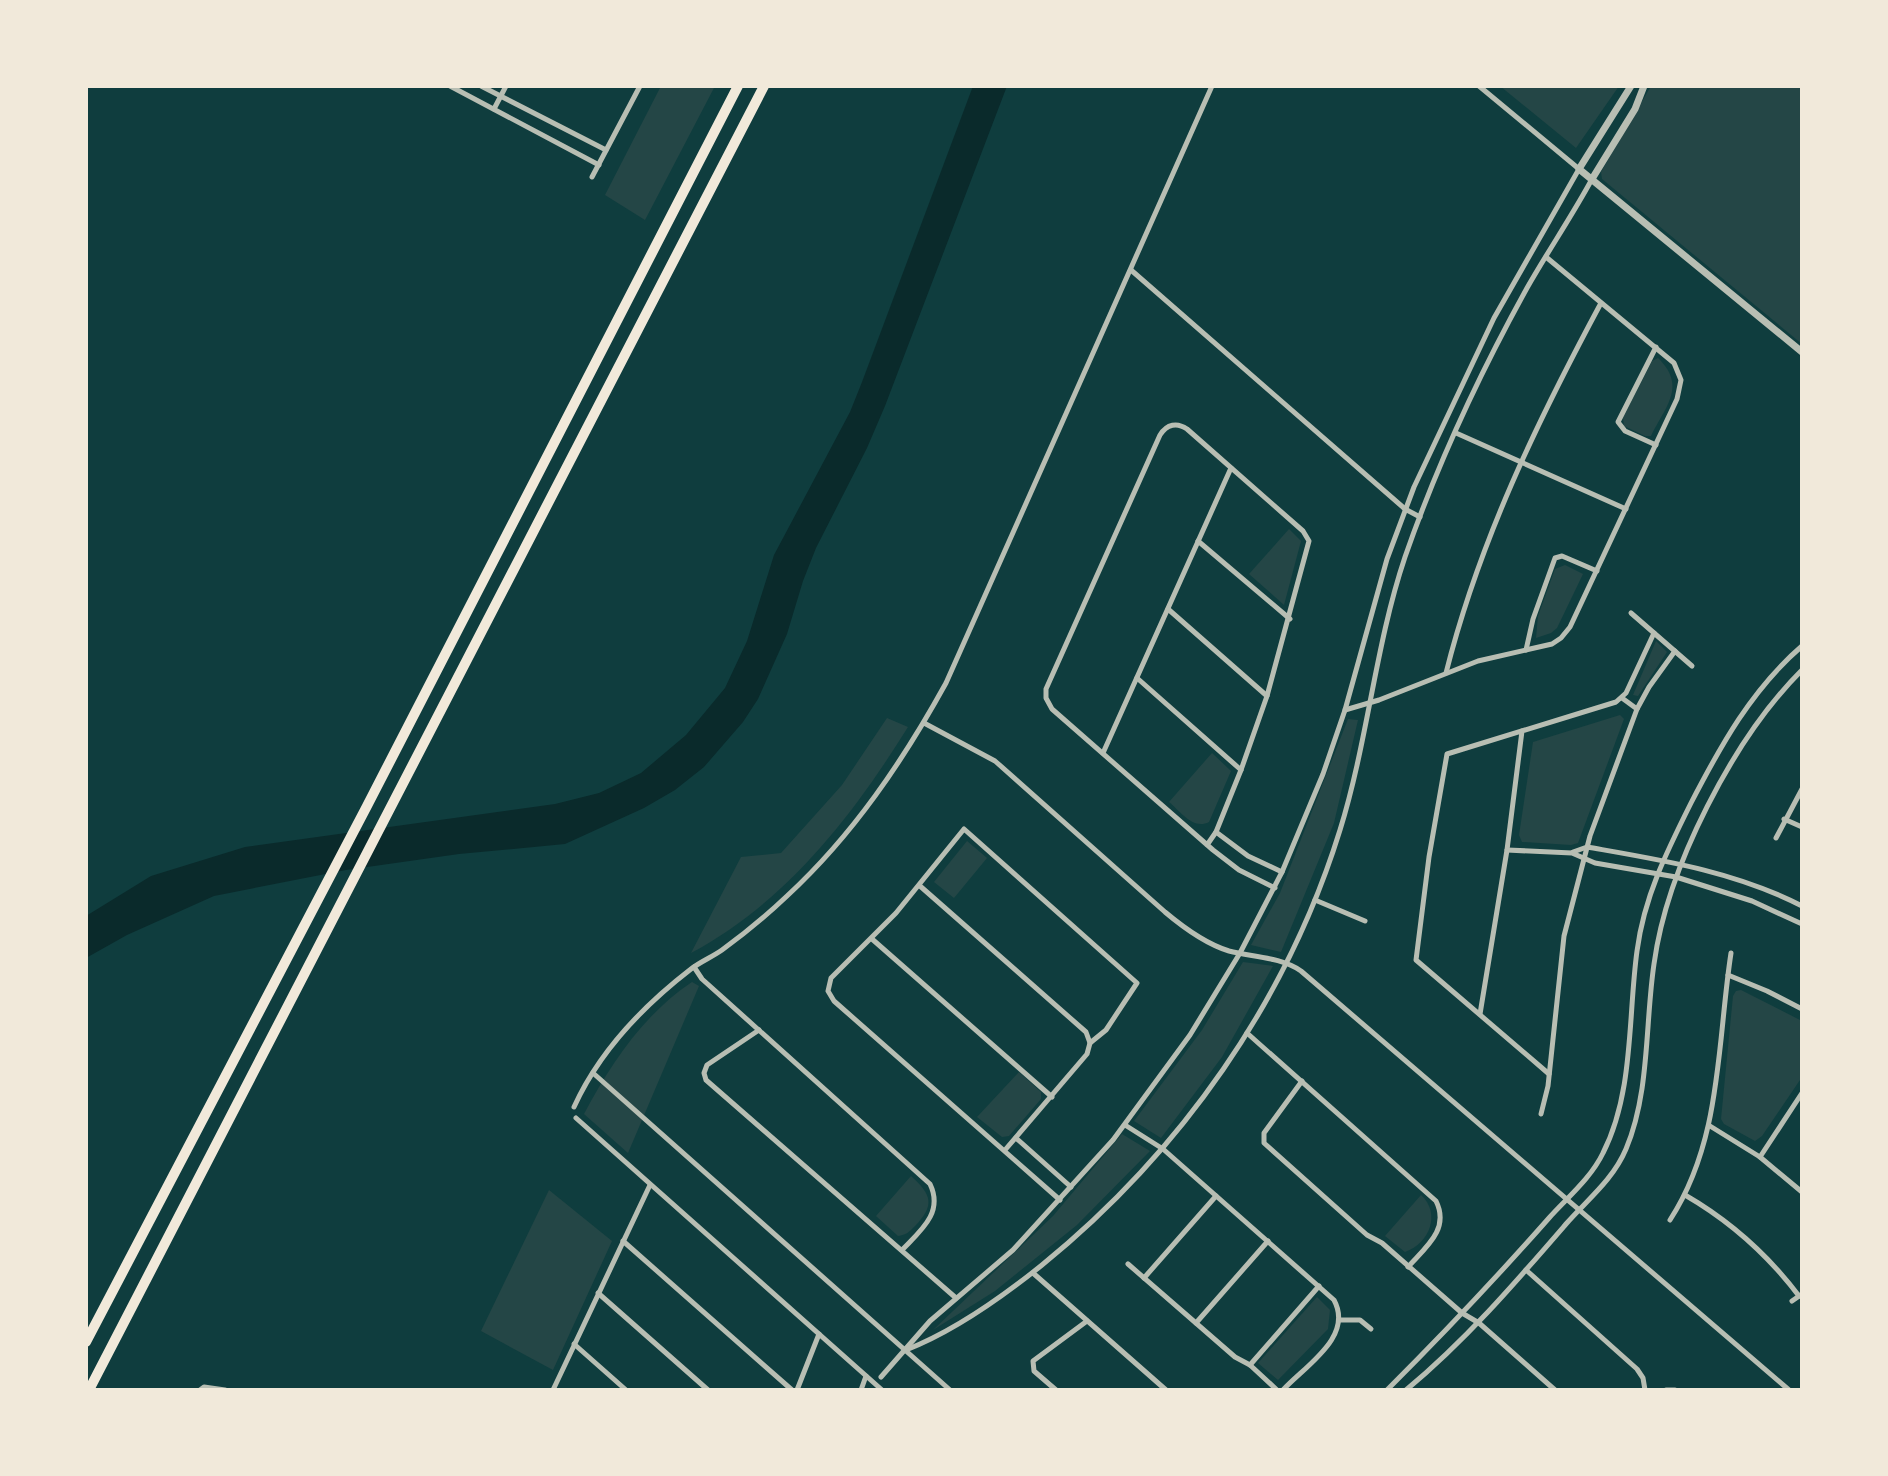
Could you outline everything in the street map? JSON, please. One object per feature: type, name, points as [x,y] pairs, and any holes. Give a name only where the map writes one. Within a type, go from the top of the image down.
[{"type":"highway","points":[[86,1342],[367,806],[738,86]]},
{"type":"highway","points":[[89,1390],[764,86]]},
{"type":"street","points":[[450,86],[599,165]]},
{"type":"street","points":[[481,86],[606,150]]},
{"type":"street","points":[[494,109],[506,86]]},
{"type":"street","points":[[592,177],[640,86]]},
{"type":"street","points":[[574,1107],[593,1073],[639,1015],[694,967],[722,950],[754,924],[826,856],[876,796],[924,723],[946,683],[1212,86]]},
{"type":"street","points":[[1479,86],[1802,352]]},
{"type":"street","points":[[881,1377],[924,1327],[1013,1250],[1125,1125],[1197,1025],[1240,953],[1275,888],[1323,774],[1405,509],[1487,331],[1579,169],[1631,86]]},
{"type":"street","points":[[905,1350],[963,1321],[1033,1273],[1108,1207],[1163,1149],[1212,1087],[1247,1033],[1286,964],[1315,900],[1348,803],[1388,614],[1420,517],[1488,363],[1546,257],[1635,109],[1644,86]]},
{"type":"street","points":[[1345,710],[1478,661],[1552,644],[1565,634],[1656,445],[1681,386],[1678,368],[1546,257]]},
{"type":"street","points":[[1131,270],[1405,509],[1420,517]]},
{"type":"street","points":[[1446,674],[1474,576],[1497,515],[1601,303]]},
{"type":"street","points":[[1656,347],[1618,422],[1625,431],[1656,445]]},
{"type":"street","points":[[1207,845],[1216,832],[1241,770],[1267,696],[1309,549],[1309,539],[1184,427],[1173,425],[1166,427],[1160,435],[1046,689],[1046,698],[1049,705],[1207,845],[1231,864],[1275,888]]},
{"type":"street","points":[[1456,433],[1626,509]]},
{"type":"street","points":[[1103,753],[1231,468]]},
{"type":"street","points":[[1198,541],[1290,619]]},
{"type":"street","points":[[1526,650],[1533,619],[1555,558],[1562,556],[1597,571]]},
{"type":"street","points":[[1168,609],[1267,696]]},
{"type":"street","points":[[1631,613],[1692,666]]},
{"type":"street","points":[[1549,1074],[1416,960],[1429,857],[1447,754],[1622,698],[1654,633]]},
{"type":"street","points":[[1387,1390],[1596,1166],[1619,1111],[1639,939],[1657,874],[1735,724],[1763,685],[1802,646]]},
{"type":"street","points":[[1541,1114],[1546,1102],[1563,944],[1583,860],[1637,709],[1675,651]]},
{"type":"street","points":[[1406,1390],[1479,1323],[1618,1166],[1635,1124],[1658,937],[1676,877],[1739,752],[1778,695],[1802,670]]},
{"type":"street","points":[[1137,678],[1241,770]]},
{"type":"street","points":[[1622,698],[1637,709]]},
{"type":"street","points":[[924,723],[995,761],[1174,919],[1215,945],[1301,971],[1789,1390]]},
{"type":"street","points":[[1480,1015],[1507,850],[1522,731]]},
{"type":"street","points":[[1776,838],[1802,789]]},
{"type":"street","points":[[1784,819],[1802,827]]},
{"type":"street","points":[[1060,1200],[831,998],[828,988],[831,978],[920,886],[964,829],[1137,983],[1106,1030],[1090,1043]]},
{"type":"street","points":[[1216,832],[1248,856],[1282,872]]},
{"type":"street","points":[[1507,850],[1572,853],[1587,847],[1682,863],[1720,873],[1802,906]]},
{"type":"street","points":[[1572,853],[1583,860],[1676,877],[1752,901],[1802,924]]},
{"type":"street","points":[[920,886],[1086,1032],[1090,1043],[1087,1054],[1005,1150]]},
{"type":"street","points":[[1315,900],[1365,921]]},
{"type":"street","points":[[872,939],[1052,1097]]},
{"type":"street","points":[[1670,1220],[1685,1195],[1710,1126],[1731,953]]},
{"type":"street","points":[[694,967],[702,979],[930,1184],[935,1199],[933,1214],[902,1250]]},
{"type":"street","points":[[1728,975],[1802,1009]]},
{"type":"street","points":[[759,1030],[707,1065],[704,1070],[706,1080],[956,1298]]},
{"type":"street","points":[[1247,1033],[1436,1201],[1441,1219],[1438,1232],[1408,1267]]},
{"type":"street","points":[[593,1073],[950,1390]]},
{"type":"street","points":[[1302,1081],[1264,1133],[1264,1143],[1367,1235],[1382,1243],[1555,1390]]},
{"type":"street","points":[[1760,1157],[1802,1093]]},
{"type":"street","points":[[576,1118],[882,1390]]},
{"type":"street","points":[[1125,1125],[1163,1149],[1334,1300],[1340,1320],[1337,1331],[1331,1341],[1280,1390],[1250,1365],[1235,1357],[1128,1264]]},
{"type":"street","points":[[1710,1126],[1760,1157],[1802,1192]]},
{"type":"street","points":[[1016,1138],[1071,1187]]},
{"type":"street","points":[[553,1390],[650,1184]]},
{"type":"street","points":[[1685,1195],[1752,1243],[1800,1295],[1792,1301]]},
{"type":"street","points":[[1144,1278],[1216,1196]]},
{"type":"street","points":[[623,1241],[794,1390],[819,1334]]},
{"type":"street","points":[[1196,1323],[1268,1241]]},
{"type":"street","points":[[1526,1270],[1637,1369],[1643,1378],[1645,1390]]},
{"type":"street","points":[[1033,1273],[1166,1390]]},
{"type":"street","points":[[1250,1365],[1319,1286]]},
{"type":"street","points":[[598,1293],[708,1390]]},
{"type":"street","points":[[1340,1320],[1360,1320],[1371,1329]]},
{"type":"street","points":[[1056,1390],[1034,1371],[1033,1361],[1087,1321]]},
{"type":"street","points":[[574,1344],[626,1390]]},
{"type":"street","points":[[861,1390],[866,1376]]},
{"type":"street","points":[[200,1390],[204,1387],[225,1390]]},
{"type":"street","points":[[1666,1390],[1675,1390]]},
{"type":"shaded area","points":[[661,86],[715,86],[645,220],[605,195]]},
{"type":"shaded area","points":[[973,86],[1007,86],[885,406],[816,548],[787,634],[758,699],[743,722],[704,767],[675,790],[644,808],[565,844],[459,854],[346,870],[214,896],[127,935],[86,958],[86,916],[151,876],[245,847],[555,804],[599,793],[641,773],[686,735],[725,688],[747,641],[774,555],[850,412]]},
{"type":"shaded area","points":[[1500,86],[1619,86],[1576,148]]},
{"type":"shaded area","points":[[1651,86],[1802,86],[1802,344],[1602,179],[1601,172]]},
{"type":"shaded area","points":[[1658,358],[1671,378],[1671,396],[1651,436],[1645,436],[1624,426],[1623,418],[1652,361]]},
{"type":"shaded area","points":[[1289,529],[1301,541],[1284,605],[1249,574]]},
{"type":"shaded area","points":[[1565,565],[1583,574],[1557,628],[1536,638],[1538,616],[1555,569]]},
{"type":"shaded area","points":[[1656,641],[1667,652],[1638,696],[1633,695]]},
{"type":"shaded area","points":[[1620,715],[1624,719],[1578,843],[1522,842],[1519,835],[1533,742]]},
{"type":"shaded area","points":[[887,718],[908,727],[840,825],[787,883],[757,909],[691,953],[741,857],[781,853],[842,785]]},
{"type":"shaded area","points":[[1348,719],[1358,720],[1334,823],[1281,952],[1251,945],[1280,893]]},
{"type":"shaded area","points":[[1212,753],[1231,771],[1209,822],[1198,824],[1169,802]]},
{"type":"shaded area","points":[[967,841],[987,858],[954,898],[934,882]]},
{"type":"shaded area","points":[[1243,962],[1273,966],[1222,1057],[1161,1138],[1134,1121],[1202,1030]]},
{"type":"shaded area","points":[[692,982],[699,986],[628,1153],[584,1114],[630,1041],[659,1009]]},
{"type":"shaded area","points":[[1741,990],[1802,1021],[1802,1077],[1762,1136],[1755,1141],[1724,1124],[1721,1119],[1733,996]]},
{"type":"shaded area","points":[[1019,1072],[1041,1092],[1041,1099],[1009,1136],[1002,1137],[977,1117]]},
{"type":"shaded area","points":[[1122,1134],[1150,1151],[1077,1225],[995,1291],[933,1330],[1053,1216]]},
{"type":"shaded area","points":[[911,1176],[927,1195],[928,1206],[915,1226],[898,1236],[876,1216]]},
{"type":"shaded area","points":[[549,1190],[612,1241],[553,1370],[481,1331]]},
{"type":"shaded area","points":[[1421,1195],[1430,1210],[1430,1227],[1421,1242],[1405,1252],[1385,1236]]},
{"type":"shaded area","points":[[1317,1297],[1330,1310],[1328,1329],[1278,1380],[1258,1363]]}]
